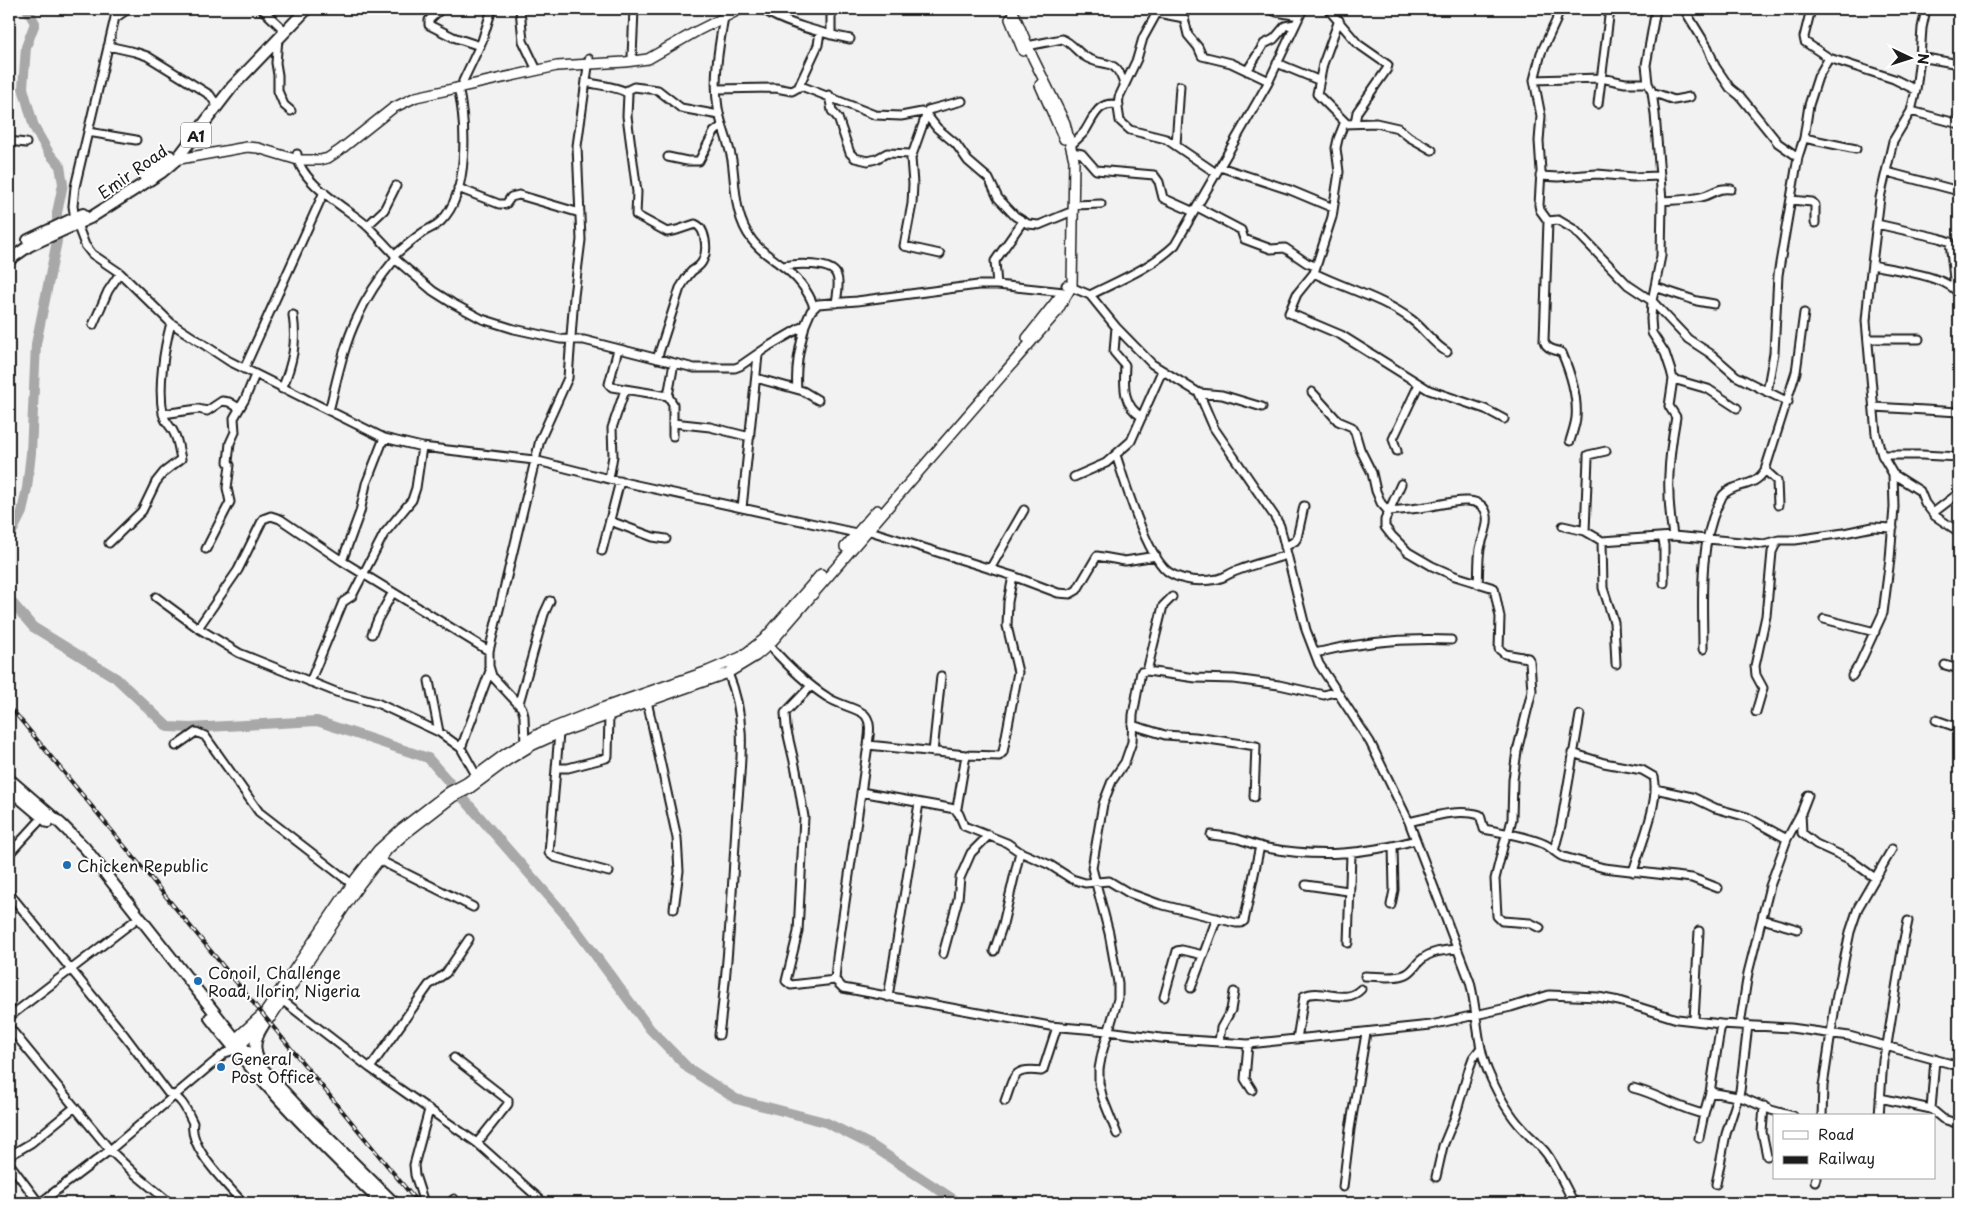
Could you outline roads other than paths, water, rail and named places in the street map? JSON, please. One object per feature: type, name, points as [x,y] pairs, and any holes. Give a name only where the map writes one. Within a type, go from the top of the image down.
[{"type":"highway","name":"Emir Road","points":[[176,155],[214,101],[246,63],[300,9]]},
{"type":"highway","name":"Emir Road","points":[[9,252],[76,222],[148,181],[176,155],[232,87],[307,9]]},
{"type":"highway","name":"Emir Road","points":[[9,260],[46,235]]},
{"type":"highway","points":[[9,781],[84,857],[233,1046],[333,1157],[382,1203]]},
{"type":"highway","points":[[9,789],[24,796],[85,848],[233,1046],[266,1073],[337,1148],[394,1203]]},
{"type":"highway","points":[[264,1024],[257,1036],[255,1046],[257,1056],[266,1073]]},
{"type":"main road","points":[[176,155],[247,146],[314,160],[328,158],[394,108],[416,97],[535,66],[632,57],[653,52],[695,26],[741,9]]},
{"type":"main road","points":[[1006,9],[1017,38],[1061,130],[1066,145],[1071,209]]},
{"type":"main road","points":[[467,786],[476,775],[525,745],[728,673],[756,656],[769,645],[862,533],[1007,366],[1067,288],[1072,149],[1065,123],[1027,46],[1012,9]]},
{"type":"main road","points":[[460,84],[589,61],[625,62],[648,59],[727,13]]},
{"type":"main road","points":[[233,1046],[266,1010],[352,884],[368,862],[389,839],[540,733],[602,708],[724,665],[750,651],[862,533]]},
{"type":"main road","points":[[233,1046],[264,1024],[360,884],[379,860],[398,840],[451,795]]},
{"type":"street","points":[[117,9],[74,196],[76,222],[85,245],[92,254],[120,274],[171,323],[188,336],[244,370],[384,438],[422,447],[534,460],[620,482],[862,533],[1013,576],[1058,593],[1070,594],[1077,590],[1097,556],[1125,561],[1156,556]]},
{"type":"street","points":[[115,18],[128,9]]},
{"type":"street","points":[[262,9],[280,27]]},
{"type":"street","points":[[441,9],[429,20],[429,24],[453,37],[480,46]]},
{"type":"street","points":[[328,411],[341,362],[356,318],[395,257],[422,233],[443,219],[458,188],[462,169],[464,128],[460,84],[480,46],[492,9]]},
{"type":"street","points":[[520,9],[524,41],[535,66]]},
{"type":"street","points":[[632,57],[634,9]]},
{"type":"street","points":[[763,9],[776,17],[820,32],[850,39]]},
{"type":"street","points":[[831,9],[831,35]]},
{"type":"street","points":[[1090,295],[1135,273],[1165,254],[1175,245],[1269,81],[1301,12],[1276,12],[1269,9]]},
{"type":"street","points":[[1328,9],[1358,44],[1388,65],[1356,112],[1355,123]]},
{"type":"street","points":[[1559,9],[1556,21],[1541,53],[1534,80],[1541,116],[1539,141],[1540,210],[1548,221],[1544,341],[1550,349],[1562,353],[1569,372],[1576,409],[1576,420],[1570,441]]},
{"type":"street","points":[[1598,104],[1610,9]]},
{"type":"street","points":[[1656,9],[1646,65],[1648,83],[1652,92],[1662,201],[1661,256],[1652,301],[1652,333],[1665,353],[1673,379],[1669,406],[1676,417],[1669,461],[1668,501],[1673,536]]},
{"type":"street","points":[[1684,9],[1690,12],[1692,25],[1708,48],[1715,66],[1730,88],[1740,96],[1778,143],[1798,157]]},
{"type":"street","points":[[1811,9],[1804,37],[1805,42],[1830,58],[1894,78],[1916,90]]},
{"type":"street","points":[[1926,9],[1922,28],[1916,90],[1911,111],[1893,140],[1877,224],[1866,321],[1876,434],[1882,456],[1893,474],[1920,491],[1925,503],[1933,513],[1959,532]]},
{"type":"street","points":[[1269,81],[1231,63],[1204,57],[1188,35],[1184,18],[1159,11],[1143,38],[1119,97],[1120,122],[1126,127],[1166,138],[1218,170],[1290,190],[1333,208]]},
{"type":"street","points":[[727,13],[718,54],[717,89],[722,126],[731,158],[740,219],[753,242],[764,253],[783,266],[803,286],[811,297],[814,306],[805,325],[798,357],[797,390]]},
{"type":"street","points":[[1339,20],[1318,80],[1317,94],[1319,97],[1346,123],[1376,123],[1398,128],[1409,137],[1432,150]]},
{"type":"street","points":[[1247,71],[1264,44],[1274,39],[1285,26],[1295,24]]},
{"type":"street","points":[[717,89],[776,88],[792,91],[799,86],[818,45],[820,32]]},
{"type":"street","points":[[278,38],[276,63],[278,91],[284,106],[291,111]]},
{"type":"street","points":[[1027,46],[1062,39],[1072,44],[1086,57],[1115,67],[1119,70],[1124,84]]},
{"type":"street","points":[[108,46],[147,56],[210,95],[214,101]]},
{"type":"street","points":[[1920,57],[1959,64]]},
{"type":"street","points":[[1767,392],[1774,353],[1778,275],[1798,157],[1818,77],[1830,58]]},
{"type":"street","points":[[525,745],[524,716],[519,703],[492,676],[489,651],[534,460],[543,432],[567,383],[574,296],[581,252],[577,146],[589,61]]},
{"type":"street","points":[[1277,63],[1318,80]]},
{"type":"street","points":[[1534,80],[1601,78],[1625,83],[1648,83]]},
{"type":"street","points":[[586,82],[626,91],[634,87],[658,90],[681,108],[720,115]]},
{"type":"street","points":[[799,86],[829,95],[857,109],[875,115],[901,116],[922,112],[926,114],[936,128],[956,144],[968,161],[989,179],[1006,208],[1023,221],[1033,225],[1044,224],[1071,209],[1101,204]]},
{"type":"street","points":[[1176,145],[1180,86]]},
{"type":"street","points":[[626,91],[628,94],[627,116],[637,192],[636,215],[667,232],[692,224],[698,225],[705,242],[703,261],[686,278],[680,288],[656,359]]},
{"type":"street","points":[[1652,92],[1674,100],[1690,96]]},
{"type":"street","points":[[829,95],[831,108],[838,118],[850,153],[855,158],[868,160],[876,159],[887,153],[912,154]]},
{"type":"street","points":[[940,254],[904,246],[912,204],[913,184],[910,166],[912,154],[921,133],[926,114],[933,108],[962,101]]},
{"type":"street","points":[[1118,105],[1109,104],[1097,110],[1072,149],[1082,154],[1096,170],[1154,175],[1160,182],[1163,198],[1195,209],[1237,228],[1241,231],[1244,238],[1272,249],[1285,248],[1314,269],[1396,310],[1413,321],[1439,347],[1447,352]]},
{"type":"street","points":[[1911,111],[1959,124]]},
{"type":"street","points":[[1346,123],[1342,128],[1336,148],[1339,172],[1332,217],[1314,269],[1297,294],[1289,313],[1341,334],[1429,390],[1485,409],[1504,419]]},
{"type":"street","points":[[668,157],[687,161],[699,161],[714,132],[722,126]]},
{"type":"street","points":[[88,132],[136,140]]},
{"type":"street","points":[[1804,138],[1856,149]]},
{"type":"street","points":[[9,141],[26,143]]},
{"type":"street","points":[[298,157],[306,176],[367,226],[395,257],[433,291],[482,319],[514,330],[571,340],[584,340],[694,368],[735,368],[805,325]]},
{"type":"street","points":[[1887,172],[1959,192]]},
{"type":"street","points":[[1540,176],[1558,177],[1597,174],[1633,177],[1660,176]]},
{"type":"street","points":[[367,226],[384,210],[396,186]]},
{"type":"street","points":[[458,188],[499,204],[506,204],[512,197],[519,195],[580,213]]},
{"type":"street","points":[[1662,201],[1696,198],[1719,189],[1731,189]]},
{"type":"street","points":[[244,370],[324,192]]},
{"type":"street","points":[[1791,200],[1815,204],[1815,223]]},
{"type":"street","points":[[1548,221],[1558,220],[1575,230],[1628,285],[1652,301],[1688,339],[1711,354],[1736,376],[1788,402]]},
{"type":"street","points":[[997,285],[995,261],[1023,221]]},
{"type":"street","points":[[1877,224],[1950,242],[1957,291]]},
{"type":"street","points":[[783,266],[816,264],[833,270],[838,276],[836,303]]},
{"type":"street","points":[[1872,264],[1926,276],[1957,291]]},
{"type":"street","points":[[93,325],[108,290],[120,274]]},
{"type":"street","points":[[814,306],[978,285],[1067,288],[1090,295],[1116,327],[1152,364],[1162,371],[1200,393],[1222,395],[1262,407]]},
{"type":"street","points":[[1654,287],[1697,301],[1714,304]]},
{"type":"street","points":[[1703,649],[1702,598],[1707,538],[1723,495],[1730,490],[1754,482],[1759,479],[1765,470],[1796,372],[1804,313]]},
{"type":"street","points":[[282,389],[295,346],[296,337],[293,315]]},
{"type":"street","points":[[109,543],[142,511],[156,482],[164,472],[180,459],[173,430],[168,426],[163,414],[162,402],[164,350],[171,323]]},
{"type":"street","points":[[1116,327],[1114,352],[1125,365],[1124,391],[1130,407],[1142,417]]},
{"type":"street","points":[[1868,339],[1919,339]]},
{"type":"street","points":[[618,349],[609,384],[612,387],[668,396]]},
{"type":"street","points":[[742,508],[758,355]]},
{"type":"street","points":[[673,436],[673,404],[668,396],[674,363]]},
{"type":"street","points":[[1074,477],[1092,470],[1116,455],[1131,441],[1162,371]]},
{"type":"street","points":[[206,549],[230,502],[227,488],[230,465],[228,462],[230,443],[235,432],[234,418],[245,399],[254,375]]},
{"type":"street","points":[[756,378],[808,393],[818,400]]},
{"type":"street","points":[[1673,379],[1708,389],[1737,408]]},
{"type":"street","points":[[1397,451],[1393,439],[1420,384]]},
{"type":"street","points":[[609,479],[613,456],[612,428],[626,390]]},
{"type":"street","points":[[1312,392],[1338,421],[1352,427],[1372,473],[1381,503],[1388,511]]},
{"type":"street","points":[[1200,393],[1214,428],[1276,517],[1306,630],[1320,664],[1370,742],[1409,822],[1470,982],[1480,1049],[1490,1078],[1505,1106],[1521,1127],[1545,1152],[1574,1203]]},
{"type":"street","points":[[163,414],[198,409],[207,411],[222,401],[229,402],[239,408]]},
{"type":"street","points":[[1874,407],[1959,412]]},
{"type":"street","points":[[673,423],[710,427],[750,437]]},
{"type":"street","points":[[342,561],[360,512],[366,484],[384,438]]},
{"type":"street","points":[[310,682],[343,602],[352,596],[384,534],[412,500],[416,488],[422,447]]},
{"type":"street","points":[[1585,532],[1588,455],[1606,451]]},
{"type":"street","points":[[1116,455],[1140,524],[1156,556],[1168,572],[1188,582],[1217,579],[1237,570],[1287,555]]},
{"type":"street","points":[[1882,456],[1922,455],[1959,457]]},
{"type":"street","points":[[1765,470],[1777,482],[1778,505]]},
{"type":"street","points":[[1852,676],[1883,613],[1893,528],[1893,474]]},
{"type":"street","points":[[602,551],[620,482]]},
{"type":"street","points":[[1401,484],[1388,511],[1385,520],[1386,527],[1408,552],[1444,571],[1478,584],[1492,586],[1495,590],[1500,617],[1499,649],[1505,654],[1528,658],[1530,661],[1532,691],[1513,780],[1512,819],[1495,880],[1497,916],[1502,921],[1530,923],[1540,928]]},
{"type":"street","points":[[1933,513],[1959,493]]},
{"type":"street","points":[[1388,511],[1442,505],[1461,500],[1480,504],[1485,509],[1487,516],[1480,550],[1478,584]]},
{"type":"street","points":[[1285,547],[1295,541],[1304,506]]},
{"type":"street","points":[[990,569],[1024,510]]},
{"type":"street","points":[[198,628],[238,570],[266,516],[280,519],[342,561],[489,651]]},
{"type":"street","points":[[610,521],[653,537],[666,539]]},
{"type":"street","points":[[1562,526],[1585,532],[1602,541],[1673,536],[1752,544],[1844,533],[1873,527],[1893,528]]},
{"type":"street","points":[[1662,538],[1664,545],[1664,583]]},
{"type":"street","points":[[1602,541],[1603,588],[1614,622],[1616,664]]},
{"type":"street","points":[[1756,712],[1762,688],[1756,676],[1756,655],[1766,616],[1772,552],[1777,541]]},
{"type":"street","points":[[868,745],[966,755],[999,756],[1003,752],[1018,672],[1007,626],[1008,602],[1013,576]]},
{"type":"street","points":[[372,634],[378,619],[394,592]]},
{"type":"street","points":[[156,597],[198,628],[239,653],[310,682],[377,703],[439,732],[461,748],[476,775]]},
{"type":"street","points":[[1147,671],[1163,606],[1172,597]]},
{"type":"street","points":[[519,703],[544,614],[550,601]]},
{"type":"street","points":[[1824,619],[1875,632]]},
{"type":"street","points":[[1316,653],[1398,640],[1426,638],[1451,640]]},
{"type":"street","points":[[769,645],[810,686],[834,702],[861,711],[869,721],[870,731],[835,980]]},
{"type":"street","points":[[1945,665],[1959,669]]},
{"type":"street","points":[[461,748],[490,671]]},
{"type":"street","points":[[1117,1134],[1103,1099],[1099,1083],[1099,1069],[1118,999],[1118,983],[1109,933],[1092,868],[1101,810],[1112,781],[1125,762],[1132,742],[1132,725],[1141,672],[1147,671],[1196,678],[1243,680],[1324,694],[1337,691]]},
{"type":"street","points":[[719,1035],[730,934],[742,744],[741,712],[735,689],[728,673]]},
{"type":"street","points":[[933,752],[941,676]]},
{"type":"street","points":[[428,681],[439,732]]},
{"type":"street","points":[[810,686],[785,713],[789,745],[796,770],[804,817],[798,932],[786,981],[791,984],[835,980]]},
{"type":"street","points":[[647,701],[677,838],[679,871],[674,909]]},
{"type":"street","points":[[556,768],[568,768],[608,756],[609,715]]},
{"type":"street","points":[[1554,851],[1561,825],[1580,715]]},
{"type":"street","points":[[1936,720],[1959,728]]},
{"type":"street","points":[[1132,725],[1165,736],[1195,737],[1256,746],[1254,797]]},
{"type":"street","points":[[176,746],[196,732],[205,736],[259,812],[352,884]]},
{"type":"street","points":[[559,733],[550,855],[609,872]]},
{"type":"street","points":[[1572,753],[1604,763],[1642,770],[1654,777],[1655,789],[1649,821],[1633,872]]},
{"type":"street","points":[[955,809],[966,755]]},
{"type":"street","points":[[1655,789],[1692,797],[1716,808],[1747,818],[1787,839]]},
{"type":"street","points":[[861,792],[955,809],[961,816],[964,826],[1007,843],[1020,852],[1050,865],[1072,879],[1085,882],[1108,880],[1129,893],[1159,904],[1236,923],[1244,921],[1260,846]]},
{"type":"street","points":[[1740,1025],[1748,973],[1770,886],[1787,839],[1802,813],[1808,794]]},
{"type":"street","points":[[888,997],[919,803]]},
{"type":"street","points":[[1802,813],[1802,833],[1816,844],[1849,859],[1875,878]]},
{"type":"street","points":[[1409,822],[1443,814],[1480,814],[1484,829],[1537,841],[1546,845],[1559,856],[1604,868],[1692,878],[1718,888]]},
{"type":"street","points":[[9,854],[43,817]]},
{"type":"street","points":[[943,954],[958,898],[960,878],[971,853],[989,835]]},
{"type":"street","points":[[1211,835],[1238,839],[1260,846],[1308,853],[1350,854],[1416,840]]},
{"type":"street","points":[[1391,905],[1394,890],[1393,846]]},
{"type":"street","points":[[1822,1114],[1823,1086],[1831,1033],[1841,968],[1850,932],[1858,908],[1892,849]]},
{"type":"street","points":[[994,951],[1003,924],[1020,852]]},
{"type":"street","points":[[1348,943],[1350,922],[1348,891],[1350,854]]},
{"type":"street","points":[[379,860],[474,907]]},
{"type":"street","points":[[1306,885],[1348,891]]},
{"type":"street","points":[[9,893],[125,1036],[168,1093],[176,1096],[186,1108],[193,1123],[192,1131],[202,1152],[217,1174],[242,1202]]},
{"type":"street","points":[[1191,988],[1217,918]]},
{"type":"street","points":[[1762,919],[1797,929]]},
{"type":"street","points":[[9,1018],[134,920]]},
{"type":"street","points":[[1879,1114],[1883,1060],[1908,921]]},
{"type":"street","points":[[1694,1020],[1699,931]]},
{"type":"street","points":[[370,1068],[429,985],[446,973],[468,939]]},
{"type":"street","points":[[1365,976],[1403,975],[1412,970],[1425,956],[1446,950],[1458,949]]},
{"type":"street","points":[[1164,997],[1177,951],[1182,950],[1203,956]]},
{"type":"street","points":[[835,980],[843,988],[1057,1027],[1161,1038],[1248,1044],[1431,1025],[1511,1007],[1549,995],[1598,997],[1619,1001],[1667,1016],[1721,1024],[1791,1028],[1831,1033],[1887,1045],[1959,1066]]},
{"type":"street","points":[[1297,1039],[1304,996],[1307,994],[1320,994],[1351,996],[1361,989]]},
{"type":"street","points":[[1219,1041],[1221,1028],[1231,1010],[1234,992]]},
{"type":"street","points":[[282,1000],[370,1068],[477,1143],[544,1203]]},
{"type":"street","points":[[1699,1138],[1710,1092],[1721,1024]]},
{"type":"street","points":[[1716,1184],[1726,1134],[1738,1097],[1748,1025]]},
{"type":"street","points":[[9,1027],[110,1150],[170,1203]]},
{"type":"street","points":[[1005,1101],[1018,1073],[1026,1069],[1043,1070],[1057,1027]]},
{"type":"street","points":[[1343,1186],[1350,1129],[1366,1033]]},
{"type":"street","points":[[1248,1044],[1245,1079],[1252,1090]]},
{"type":"street","points":[[9,1163],[40,1203],[110,1150],[233,1046]]},
{"type":"street","points":[[1436,1177],[1469,1069],[1473,1058],[1480,1049]]},
{"type":"street","points":[[454,1058],[508,1100],[508,1104],[477,1143]]},
{"type":"street","points":[[1931,1109],[1935,1059]]},
{"type":"street","points":[[1633,1088],[1650,1093],[1685,1109],[1704,1114]]},
{"type":"street","points":[[1710,1092],[1738,1097],[1786,1114]]},
{"type":"street","points":[[1880,1098],[1931,1109],[1944,1119],[1959,1124]]},
{"type":"street","points":[[1764,1106],[1762,1132],[1767,1156]]},
{"type":"street","points":[[9,1156],[31,1143],[75,1107]]},
{"type":"street","points":[[424,1203],[415,1176],[414,1165],[429,1110]]},
{"type":"waterway","points":[[9,538],[22,512],[27,488],[31,453],[36,344],[57,241],[57,213],[63,184],[60,166],[49,153],[34,127],[23,88],[26,47],[35,23],[27,9]]},
{"type":"waterway","points":[[9,599],[33,627],[116,678],[168,727],[190,728],[317,721],[428,758],[567,917],[650,1029],[688,1068],[736,1099],[825,1122],[871,1145],[959,1203]]},
{"type":"railway","points":[[9,709],[15,713],[418,1203]]},
{"type":"place","name":"Chicken Republic","points":[[67,865]]},
{"type":"place","name":"Conoil, Challenge Road, Ilorin, Nigeria","points":[[198,981]]},
{"type":"place","name":"General Post Office","points":[[221,1067]]}]
